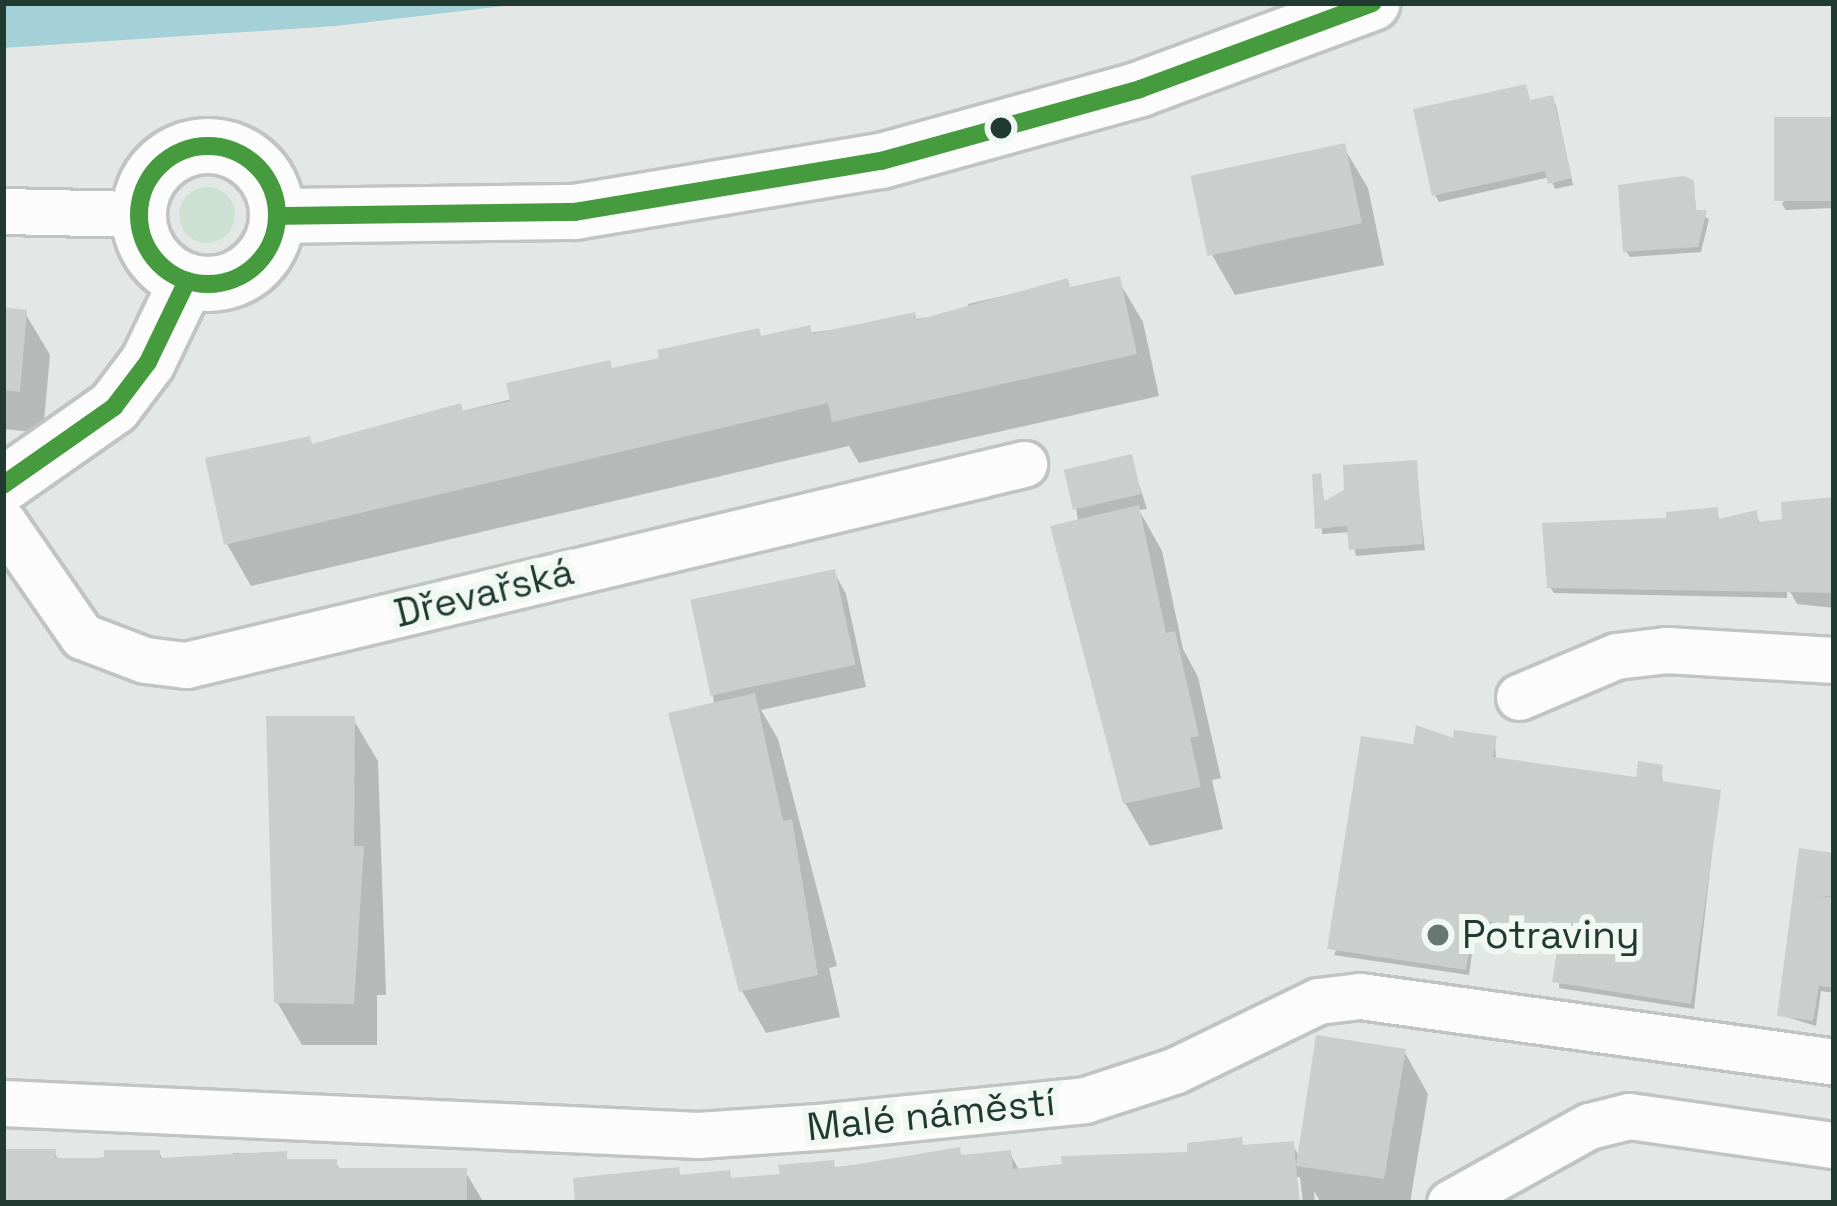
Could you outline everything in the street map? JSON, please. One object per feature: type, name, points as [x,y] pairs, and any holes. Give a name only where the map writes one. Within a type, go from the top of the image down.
[{"type":"street","points":[[277,216],[575,212],[881,161],[1140,89],[1373,3]]},
{"type":"street","points":[[208,146],[258,167],[277,216],[271,244],[254,267],[229,281],[187,281],[152,256],[138,214],[159,165],[208,146]]},
{"type":"street","points":[[3,211],[138,214]]},
{"type":"street","points":[[3,485],[114,406],[148,362],[187,281]]},
{"type":"street","name":"Dřevařská","points":[[3,522],[82,636],[146,660],[186,665],[1024,464]]},
{"type":"street","points":[[1519,697],[1616,656],[1666,650],[1834,660]]},
{"type":"street","name":"Malé náměstí","points":[[3,1103],[698,1135],[829,1126],[1085,1100],[1176,1070],[1318,1001],[1360,995],[1834,1061]]},
{"type":"street","points":[[1450,1203],[1589,1126],[1629,1116],[1834,1145]]},
{"type":"green space","points":[[207,187],[227,195],[235,215],[227,235],[207,243],[187,235],[179,215],[187,195]]},
{"type":"water","points":[[3,3],[528,3],[336,26],[3,48]]},
{"type":"building","points":[[1526,84],[1530,100],[1553,95],[1572,178],[1548,184],[1545,171],[1432,196],[1413,109]]},
{"type":"building","points":[[1774,117],[1834,117],[1834,201],[1774,201]]},
{"type":"building","points":[[1345,143],[1362,223],[1208,256],[1190,176]]},
{"type":"building","points":[[1683,176],[1694,180],[1696,210],[1707,210],[1698,247],[1623,252],[1618,185]]},
{"type":"building","points":[[1120,276],[1137,354],[832,422],[828,403],[224,545],[205,458],[310,436],[312,444],[461,403],[463,411],[510,401],[506,383],[610,360],[612,368],[659,358],[657,350],[759,328],[761,336],[810,325],[812,334],[915,312],[917,320],[1068,278],[1070,287]]},
{"type":"building","points":[[3,307],[27,310],[20,392],[3,390]]},
{"type":"building","points":[[1132,454],[1141,494],[1073,510],[1064,470]]},
{"type":"building","points":[[1417,460],[1423,544],[1349,550],[1347,526],[1315,529],[1312,474],[1321,473],[1324,501],[1344,490],[1343,465]]},
{"type":"building","points":[[1834,497],[1834,593],[1547,588],[1542,523],[1666,518],[1666,512],[1718,507],[1718,519],[1757,510],[1758,522],[1782,519],[1781,502]]},
{"type":"building","points":[[1139,505],[1166,633],[1175,631],[1199,736],[1190,738],[1201,787],[1123,804],[1050,526]]},
{"type":"building","points":[[835,569],[855,665],[711,696],[690,600]]},
{"type":"building","points":[[755,693],[783,821],[792,819],[818,975],[739,992],[668,713]]},
{"type":"building","points":[[266,716],[355,716],[354,846],[364,846],[354,1004],[274,1003]]},
{"type":"building","points":[[1416,725],[1453,738],[1454,730],[1497,736],[1493,757],[1636,777],[1638,761],[1663,765],[1661,781],[1721,790],[1691,1004],[1552,982],[1560,933],[1474,919],[1466,970],[1327,949],[1361,736],[1413,744]]},
{"type":"building","points":[[1799,848],[1834,853],[1834,896],[1820,896],[1834,898],[1834,988],[1819,986],[1813,1021],[1777,1016]]},
{"type":"building","points":[[1316,1035],[1406,1049],[1384,1179],[1296,1166]]},
{"type":"building","points":[[1242,1137],[1243,1145],[1294,1141],[1300,1203],[575,1203],[573,1178],[679,1167],[680,1175],[730,1170],[731,1178],[780,1174],[778,1165],[834,1160],[835,1168],[960,1147],[961,1155],[1011,1150],[1013,1169],[1062,1164],[1061,1156],[1187,1152],[1187,1143]]},
{"type":"building","points":[[3,1149],[56,1149],[55,1158],[104,1158],[104,1150],[160,1150],[160,1158],[287,1151],[287,1159],[337,1159],[337,1168],[467,1168],[467,1203],[3,1203]]},
{"type":"transit line","points":[[277,216],[575,212],[881,161],[1140,89],[1373,3]]},
{"type":"transit line","points":[[208,146],[234,151],[257,166],[272,189],[277,215],[272,241],[257,264],[234,279],[208,284],[182,279],[159,264],[144,241],[139,215],[144,189],[159,166],[182,151],[208,146]]},
{"type":"transit line","points":[[3,485],[114,407],[148,362],[187,281]]},
{"type":"place","name":"Potraviny","points":[[1438,935]]}]
